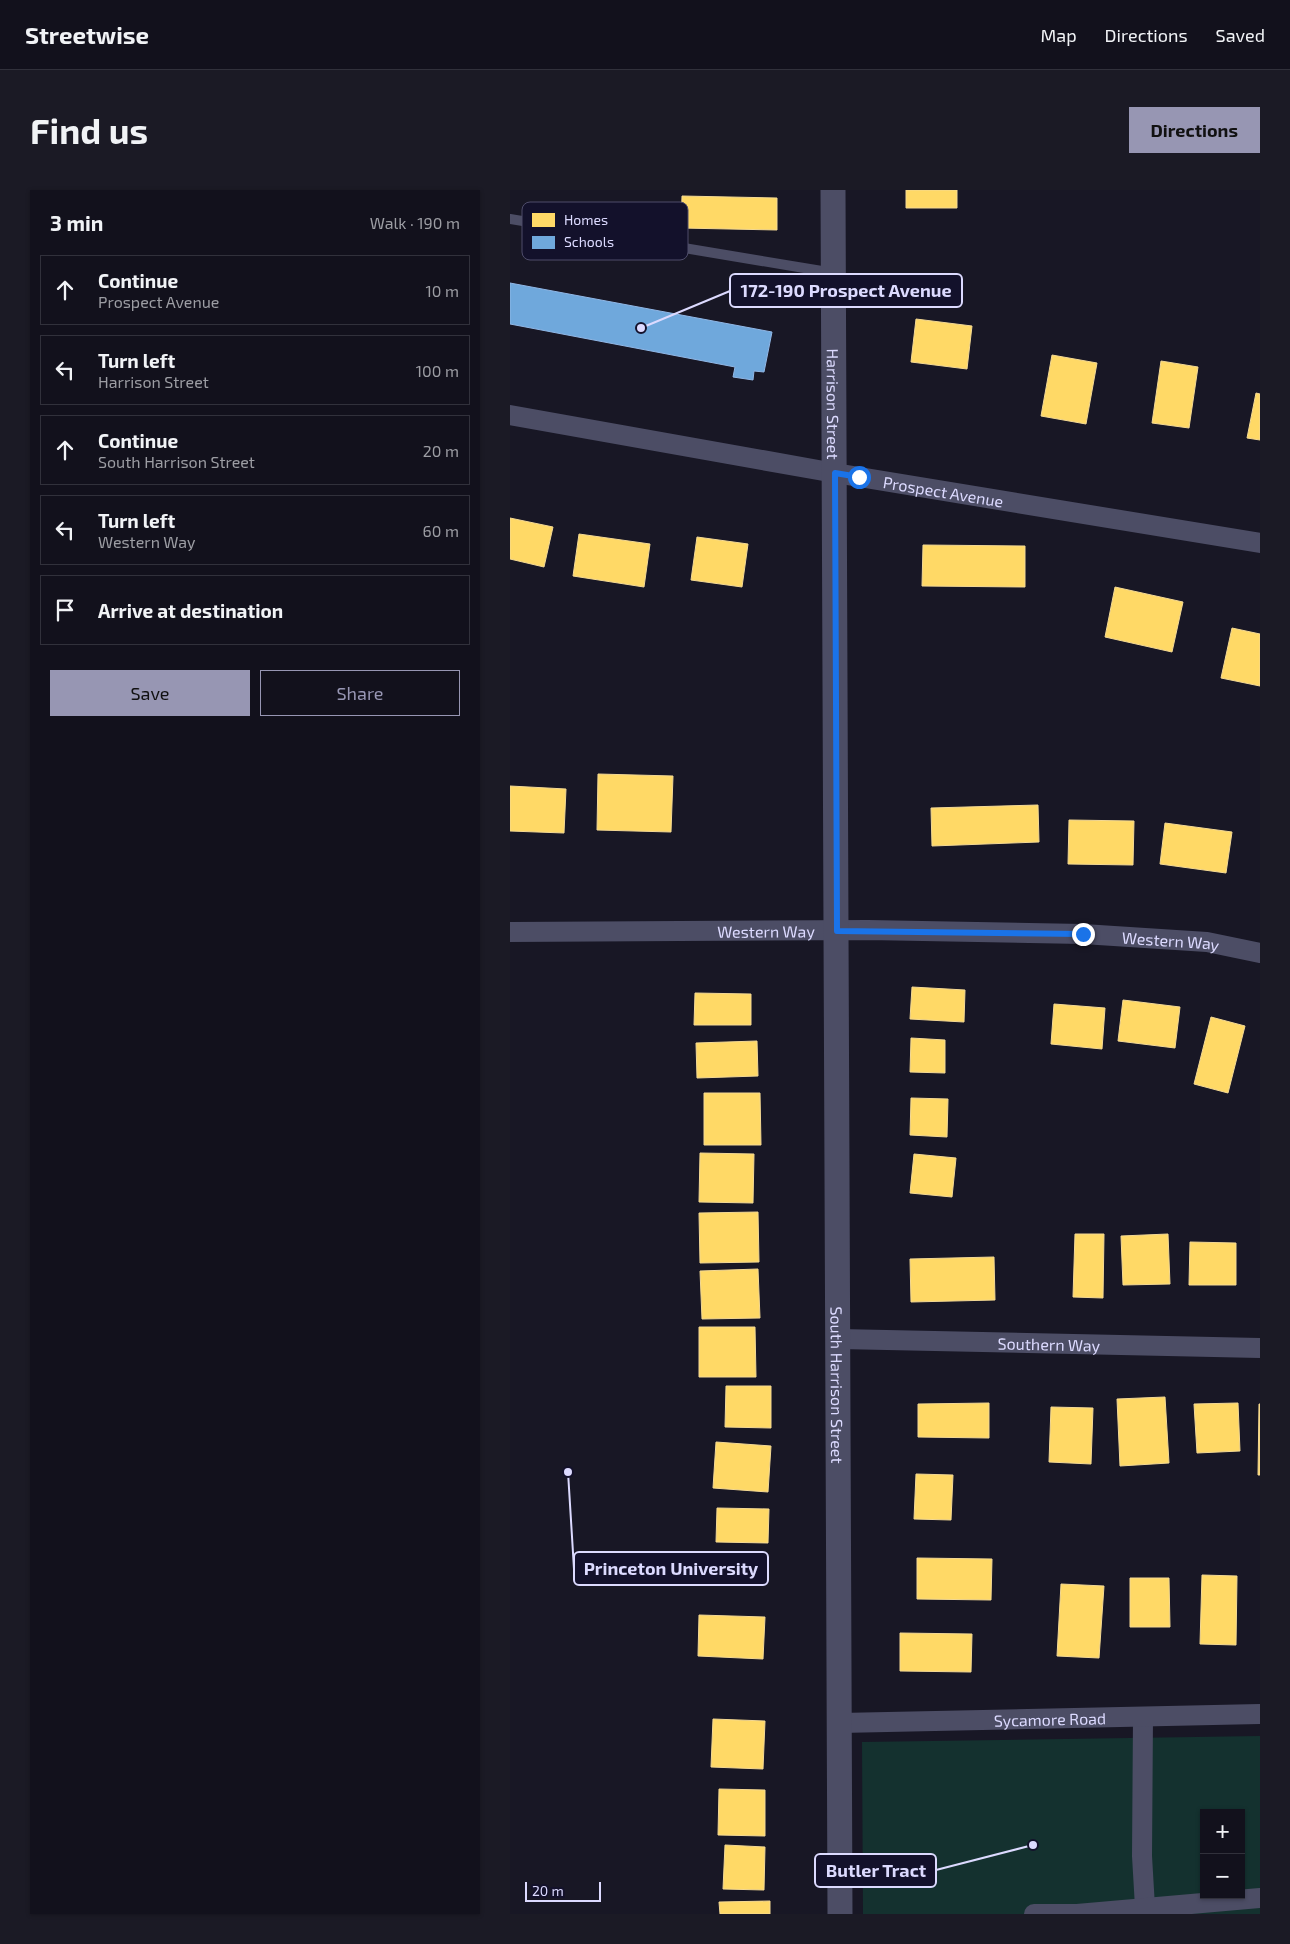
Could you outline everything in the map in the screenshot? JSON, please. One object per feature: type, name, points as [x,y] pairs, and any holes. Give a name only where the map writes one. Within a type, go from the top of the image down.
[{"type":"street","name":"Harrison Street","points":[[833,190],[837,857]]},
{"type":"street","name":"Prospect Avenue","points":[[510,415],[835,473],[1260,543]]},
{"type":"street","name":"South Harrison Street","points":[[837,857],[840,1914]]},
{"type":"street","name":"Western Way","points":[[510,932],[837,931],[1140,936],[1207,942],[1260,953]]},
{"type":"street","name":"Southern Way","points":[[839,1340],[1260,1348]]},
{"type":"street","name":"Sycamore Road","points":[[840,1723],[1260,1714]]},
{"type":"street","points":[[1143,1717],[1142,1856],[1145,1907]]},
{"type":"street","points":[[1034,1914],[1077,1914],[1260,1898]]},
{"type":"lane","points":[[688,249],[834,273]]},
{"type":"green space","points":[[1260,1736],[1260,1914],[863,1914],[862,1742]]},
{"type":"building: Homes","points":[[906,190],[957,190],[957,208],[906,208]]},
{"type":"building: Homes","points":[[682,196],[777,198],[777,230],[688,228],[688,202],[682,202]]},
{"type":"building: Homes","points":[[916,319],[972,326],[967,369],[911,362]]},
{"type":"building: Homes","points":[[1052,355],[1097,363],[1086,424],[1041,416]]},
{"type":"building: Homes","points":[[1161,361],[1198,367],[1189,428],[1152,423]]},
{"type":"building: Homes","points":[[1256,393],[1260,394],[1260,440],[1247,438]]},
{"type":"building: Homes","points":[[510,518],[553,527],[544,567],[510,559]]},
{"type":"building: Homes","points":[[579,534],[650,544],[644,587],[573,576]]},
{"type":"building: Homes","points":[[697,537],[748,544],[742,587],[691,580]]},
{"type":"building: Homes","points":[[923,545],[1025,546],[1025,587],[922,586]]},
{"type":"building: Homes","points":[[1115,587],[1183,602],[1172,652],[1105,637]]},
{"type":"building: Homes","points":[[1232,628],[1260,634],[1260,686],[1221,678]]},
{"type":"building: Homes","points":[[598,774],[673,776],[671,832],[597,830]]},
{"type":"building: Homes","points":[[510,786],[566,789],[564,833],[510,831]]},
{"type":"building: Homes","points":[[1038,805],[1039,842],[932,846],[931,808]]},
{"type":"building: Homes","points":[[1069,820],[1134,821],[1133,865],[1068,864]]},
{"type":"building: Homes","points":[[1165,823],[1232,832],[1226,873],[1160,864]]},
{"type":"building: Homes","points":[[912,987],[965,990],[964,1022],[910,1019]]},
{"type":"building: Homes","points":[[695,993],[751,994],[751,1025],[694,1025]]},
{"type":"building: Homes","points":[[1123,1000],[1180,1007],[1175,1048],[1118,1041]]},
{"type":"building: Homes","points":[[1054,1004],[1105,1008],[1102,1049],[1051,1044]]},
{"type":"building: Homes","points":[[1211,1017],[1245,1026],[1228,1093],[1194,1084]]},
{"type":"building: Homes","points":[[911,1038],[945,1040],[945,1073],[910,1072]]},
{"type":"building: Homes","points":[[757,1041],[758,1076],[697,1078],[696,1043]]},
{"type":"building: Homes","points":[[704,1093],[760,1093],[761,1145],[704,1145]]},
{"type":"building: Homes","points":[[911,1098],[948,1099],[947,1137],[910,1135]]},
{"type":"building: Homes","points":[[700,1153],[754,1154],[753,1203],[699,1202]]},
{"type":"building: Homes","points":[[914,1154],[956,1158],[952,1197],[910,1193]]},
{"type":"building: Homes","points":[[758,1212],[759,1262],[700,1263],[699,1213]]},
{"type":"building: Homes","points":[[1075,1234],[1104,1234],[1103,1298],[1073,1297]]},
{"type":"building: Homes","points":[[1168,1234],[1170,1284],[1123,1285],[1121,1236]]},
{"type":"building: Homes","points":[[1190,1242],[1236,1243],[1236,1285],[1189,1285]]},
{"type":"building: Homes","points":[[994,1257],[995,1300],[911,1302],[910,1259]]},
{"type":"building: Homes","points":[[758,1269],[760,1318],[702,1319],[700,1271]]},
{"type":"building: Homes","points":[[699,1327],[755,1327],[756,1377],[699,1377]]},
{"type":"building: Homes","points":[[726,1386],[771,1386],[771,1428],[725,1427]]},
{"type":"building: Homes","points":[[1165,1397],[1169,1463],[1120,1466],[1117,1399]]},
{"type":"building: Homes","points":[[989,1403],[989,1438],[918,1437],[918,1404]]},
{"type":"building: Homes","points":[[1238,1403],[1240,1451],[1197,1453],[1194,1404]]},
{"type":"building: Homes","points":[[1259,1404],[1260,1475],[1258,1475]]},
{"type":"building: Homes","points":[[1051,1407],[1093,1408],[1091,1464],[1049,1462]]},
{"type":"building: Homes","points":[[716,1442],[771,1446],[768,1492],[713,1488]]},
{"type":"building: Homes","points":[[916,1474],[953,1475],[951,1520],[914,1519]]},
{"type":"building: Homes","points":[[717,1508],[769,1509],[768,1543],[716,1542]]},
{"type":"building: Homes","points":[[917,1558],[992,1559],[991,1600],[917,1599]]},
{"type":"building: Homes","points":[[1202,1575],[1237,1576],[1236,1645],[1200,1644]]},
{"type":"building: Homes","points":[[1130,1578],[1169,1578],[1170,1627],[1130,1627]]},
{"type":"building: Homes","points":[[1061,1584],[1104,1586],[1099,1658],[1057,1656]]},
{"type":"building: Homes","points":[[699,1615],[765,1617],[763,1659],[698,1656]]},
{"type":"building: Homes","points":[[900,1633],[972,1634],[971,1672],[900,1671]]},
{"type":"building: Homes","points":[[713,1719],[765,1721],[763,1769],[711,1767]]},
{"type":"building: Homes","points":[[719,1789],[765,1790],[765,1836],[718,1835]]},
{"type":"building: Homes","points":[[725,1845],[765,1847],[764,1890],[723,1889]]},
{"type":"building: Homes","points":[[770,1901],[770,1914],[720,1914],[719,1902]]},
{"type":"building: Schools","points":[[510,283],[772,332],[764,372],[754,371],[753,380],[733,377],[735,367],[510,324]]},
{"type":"place","name":"172-190 Prospect Avenue","points":[[641,328]]},
{"type":"place","name":"Princeton University","points":[[568,1472]]},
{"type":"place","name":"Butler Tract","points":[[1033,1845]]},
{"type":"route","points":[[859,477],[835,473],[837,931],[1083,934]]}]
